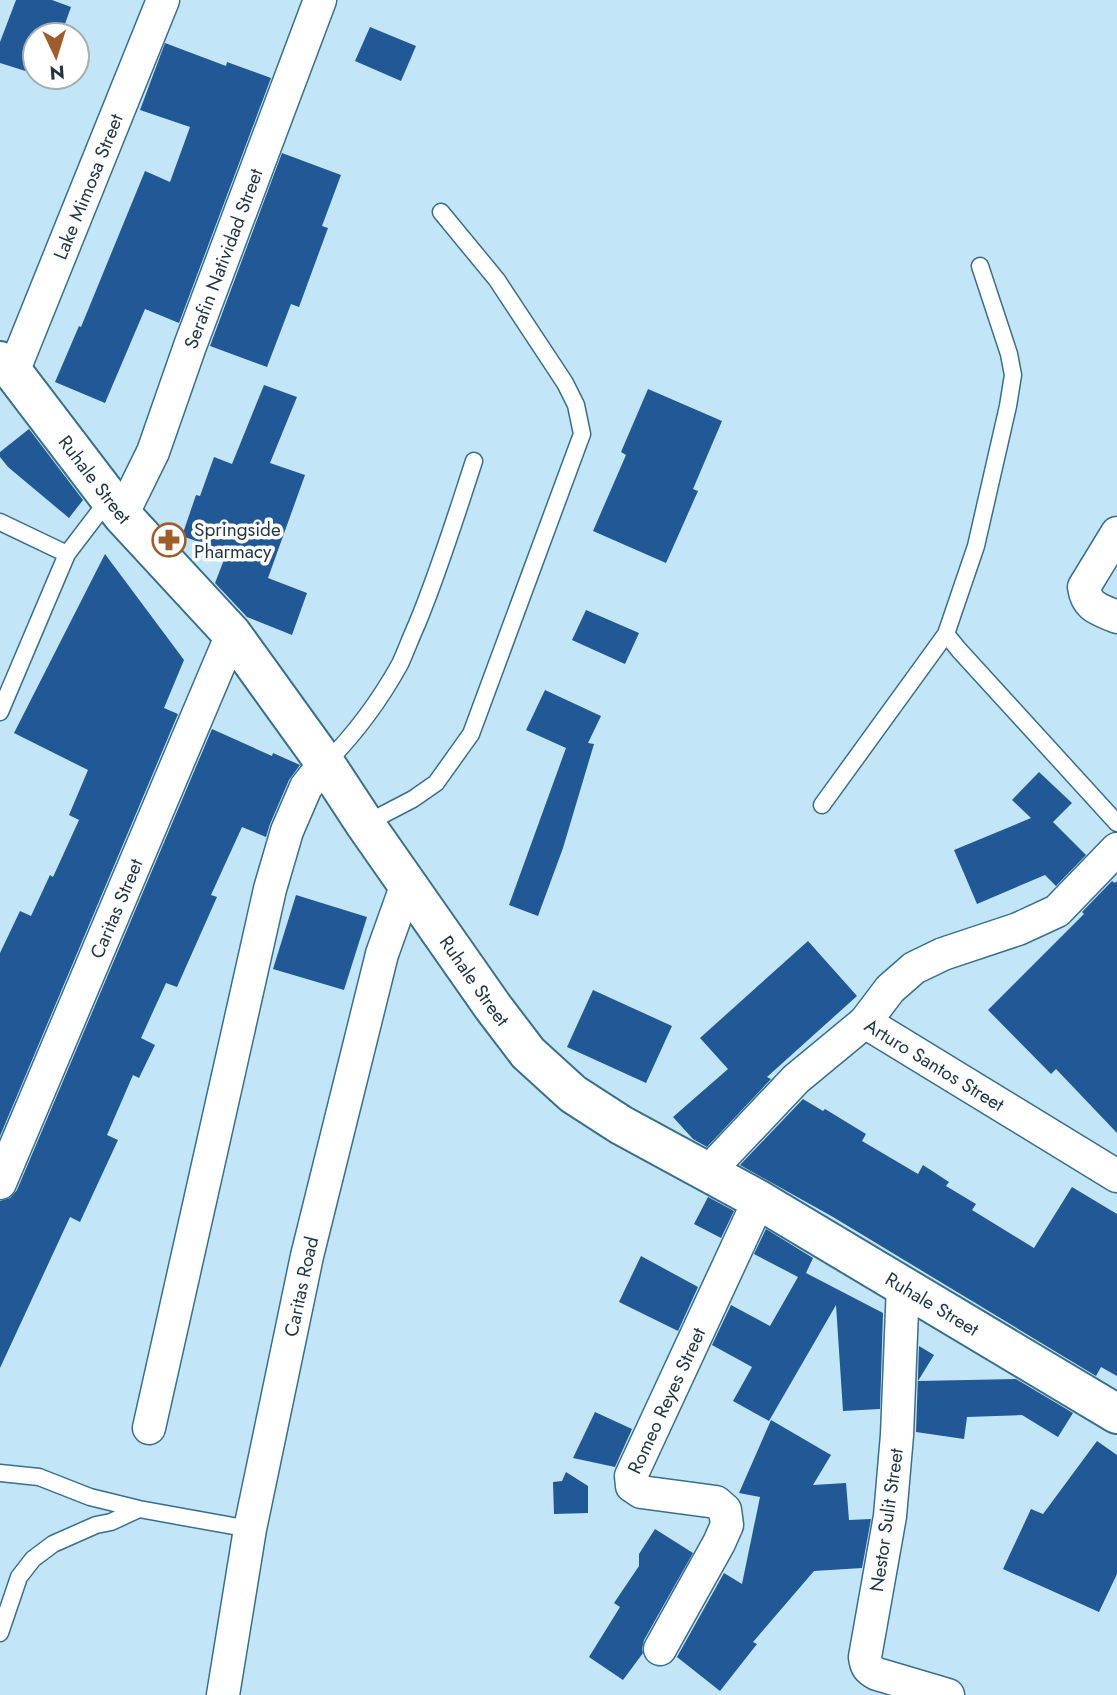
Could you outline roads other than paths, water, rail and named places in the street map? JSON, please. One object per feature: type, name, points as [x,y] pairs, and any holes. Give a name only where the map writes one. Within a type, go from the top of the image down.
[{"type":"street","name":"Lake Mimosa Street","points":[[6,367],[163,0]]},
{"type":"street","name":"Serafin Natividad Street","points":[[115,507],[153,452],[320,0]]},
{"type":"street","name":"Ruhale Street","points":[[6,367],[115,507],[232,634],[528,1053],[573,1094],[621,1125],[759,1200],[1117,1414]]},
{"type":"street","points":[[1117,533],[1084,587],[1086,598],[1092,605],[1117,617]]},
{"type":"street","name":"Caritas Street","points":[[0,1183],[232,634]]},
{"type":"street","points":[[149,1427],[270,889],[287,831],[301,798],[325,763]]},
{"type":"street","points":[[865,1022],[890,989],[914,968],[943,954],[1018,929],[1057,911],[1117,849]]},
{"type":"street","name":"Caritas Road","points":[[223,1695],[250,1530],[310,1242],[382,954],[407,884]]},
{"type":"street","name":"Arturo Santos Street","points":[[708,1172],[796,1079],[865,1022],[1117,1177]]},
{"type":"street","name":"Romeo Reyes Street","points":[[660,1649],[719,1543],[727,1525],[725,1510],[716,1502],[641,1492],[632,1486],[631,1475],[759,1200]]},
{"type":"street","name":"Nestor Sulit Street","points":[[903,1285],[897,1435],[890,1516],[865,1657],[870,1671],[948,1695]]},
{"type":"lane","points":[[365,824],[413,799],[436,783],[471,734],[582,434],[576,405],[565,383],[496,280],[441,212]]},
{"type":"lane","points":[[822,805],[946,634],[976,546],[1013,376],[1009,354],[980,266]]},
{"type":"lane","points":[[325,763],[346,743],[373,707],[400,663],[423,610],[474,461]]},
{"type":"lane","points":[[0,712],[67,554],[115,507]]},
{"type":"lane","points":[[0,522],[67,554]]},
{"type":"lane","points":[[946,634],[1117,823]]},
{"type":"lane","points":[[0,1473],[39,1477],[90,1497],[250,1530]]},
{"type":"lane","points":[[0,1633],[19,1577],[33,1559],[53,1544],[139,1509]]},
{"type":"place","name":"Springside Pharmacy","points":[[169,540]]}]
